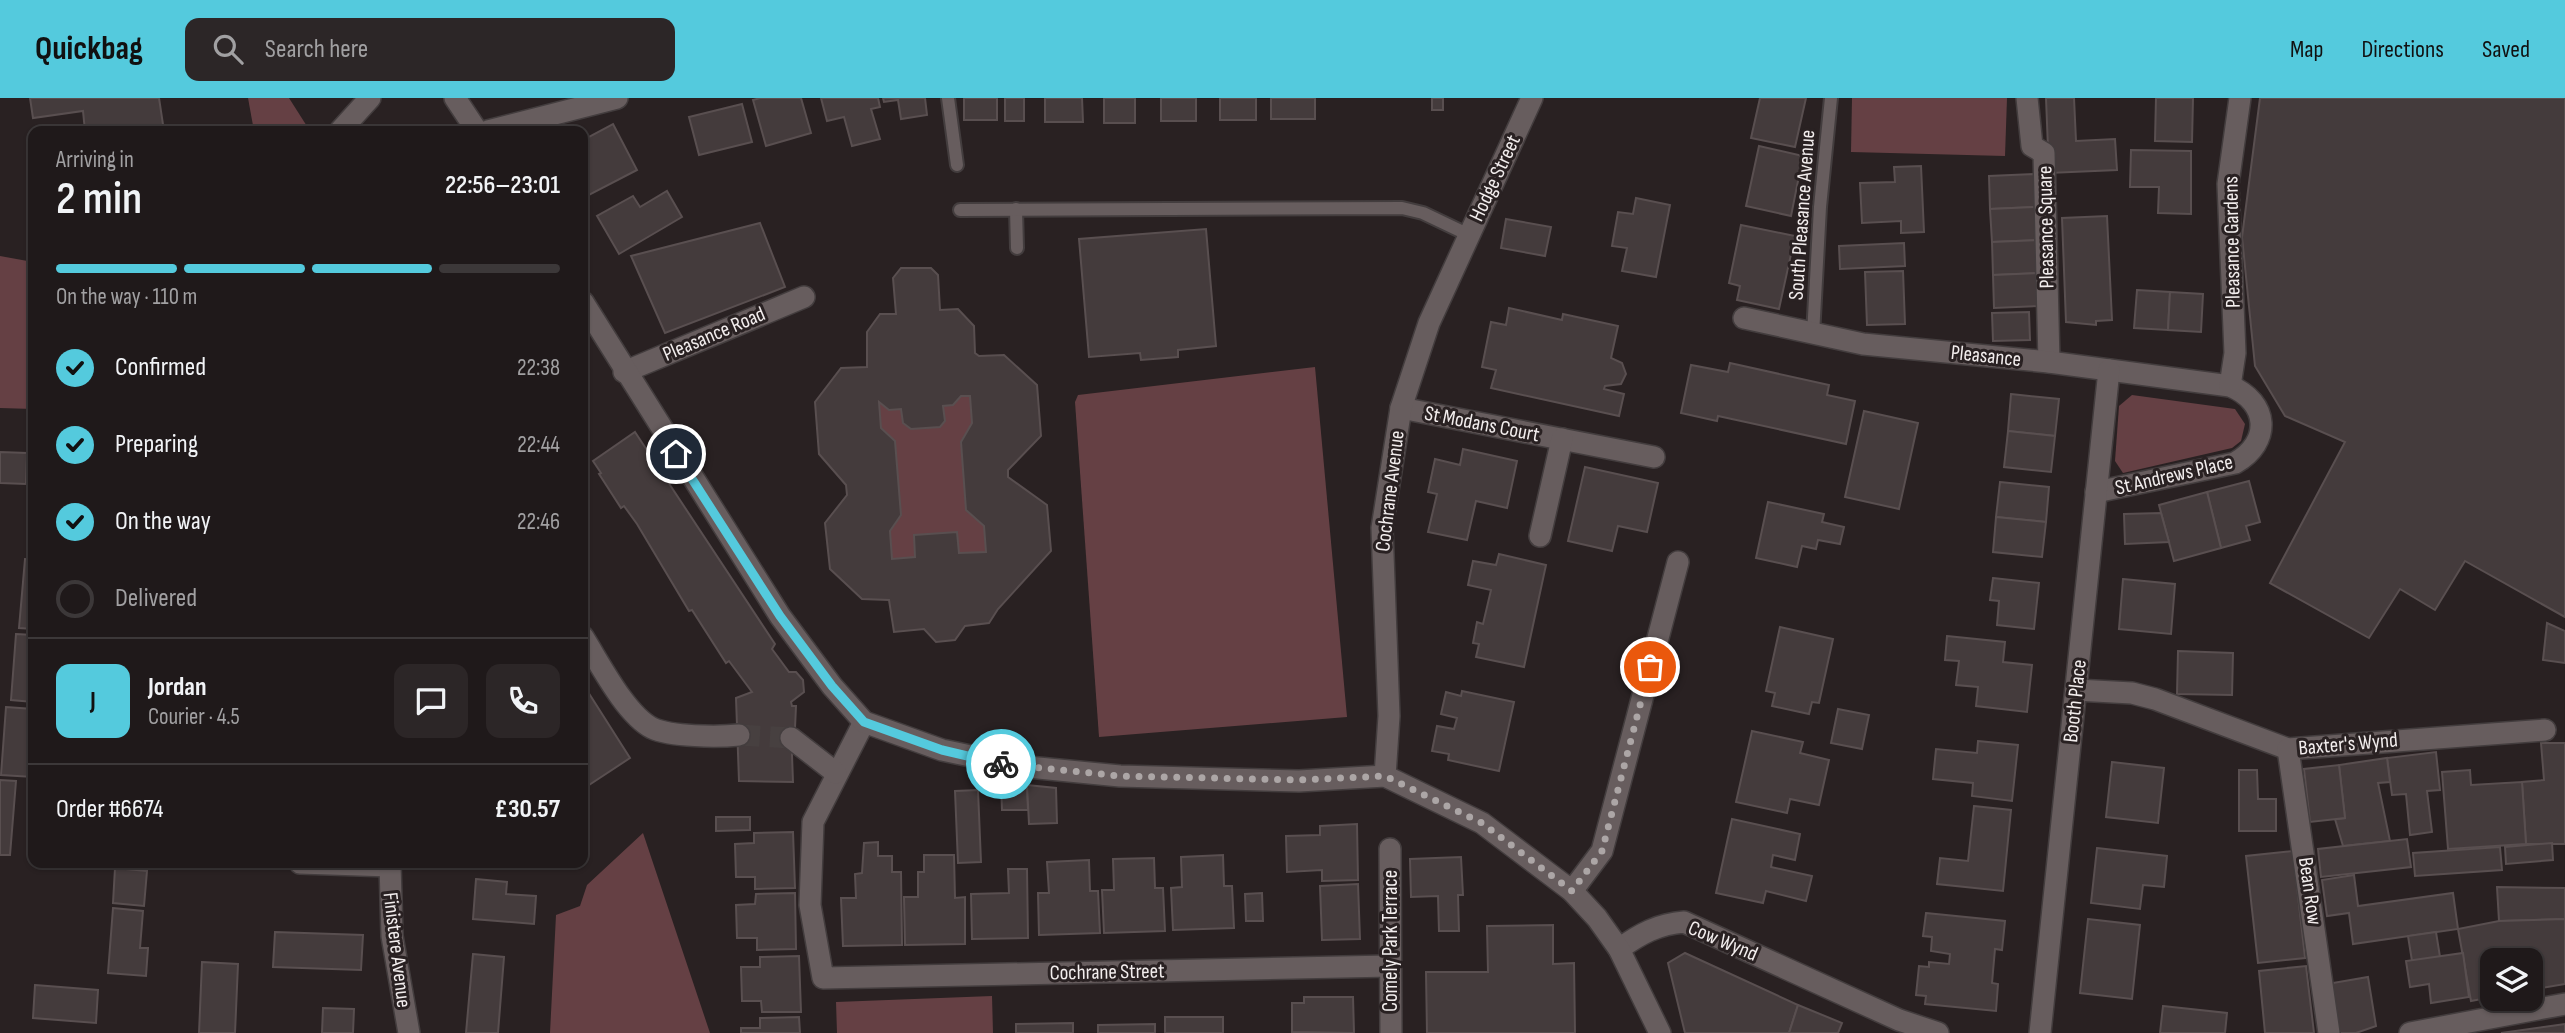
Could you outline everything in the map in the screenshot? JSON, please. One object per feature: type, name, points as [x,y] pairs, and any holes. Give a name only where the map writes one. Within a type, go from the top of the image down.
[{"type":"street","points":[[345,126],[370,98]]},
{"type":"street","points":[[455,98],[474,126]]},
{"type":"street","points":[[508,126],[617,98]]},
{"type":"street","name":"Hodge Street","points":[[1458,258],[1532,98]]},
{"type":"street","name":"Pleasance Square","points":[[2027,98],[2032,146],[2044,153],[2049,362]]},
{"type":"street","name":"Pleasance Gardens","points":[[2230,386],[2235,354],[2228,184],[2240,98]]},
{"type":"street","name":"Cochrane Avenue","points":[[1385,776],[1389,716],[1382,528],[1401,408],[1430,323],[1458,258]]},
{"type":"street","name":"Pleasance Road","points":[[624,372],[804,296]]},
{"type":"street","points":[[588,311],[624,372],[780,616],[832,686],[864,722],[942,750],[1018,766],[1120,776],[1299,780],[1385,776],[1482,823],[1572,891],[1598,918],[1619,949],[1660,1033]]},
{"type":"street","name":"Pleasance","points":[[1744,318],[1863,344],[2049,362],[2230,386]]},
{"type":"street","name":"Booth Place","points":[[2040,1033],[2109,370]]},
{"type":"street","name":"St Andrews Place","points":[[2096,492],[2235,463],[2247,456],[2258,443],[2260,415],[2254,402],[2243,392],[2230,386]]},
{"type":"street","name":"St Modans Court","points":[[1401,408],[1654,457]]},
{"type":"street","name":"St Modans Court","points":[[1540,536],[1562,439]]},
{"type":"street","points":[[1572,891],[1602,851],[1678,562]]},
{"type":"street","points":[[588,645],[628,705],[653,728],[691,735],[739,736]]},
{"type":"street","name":"Baxter's Wynd","points":[[2076,690],[2132,693],[2155,699],[2288,749],[2545,730]]},
{"type":"street","points":[[791,738],[836,773],[864,722]]},
{"type":"street","name":"Bean Row","points":[[2288,749],[2329,1033]]},
{"type":"street","name":"Cochrane Street","points":[[836,773],[813,822],[810,905],[823,978],[1390,965]]},
{"type":"street","name":"Comely Park Terrace","points":[[1390,849],[1391,1033]]},
{"type":"street","name":"Finistere Avenue","points":[[390,868],[392,936],[409,1033]]},
{"type":"street","name":"Cow Wynd","points":[[1619,949],[1640,934],[1664,924],[1684,922],[1899,1020],[1938,1033]]},
{"type":"street","points":[[2413,1032],[2565,1004]]},
{"type":"lane","points":[[948,98],[957,164]]},
{"type":"lane","name":"South Pleasance Avenue","points":[[1813,335],[1820,207],[1831,98]]},
{"type":"lane","points":[[960,210],[1402,208],[1423,213],[1469,235]]},
{"type":"lane","points":[[1016,209],[1017,248]]},
{"type":"shaded area","points":[[248,98],[289,98],[307,126],[253,126]]},
{"type":"shaded area","points":[[1852,98],[2007,98],[2005,156],[1851,152]]},
{"type":"shaded area","points":[[0,256],[28,261],[28,409],[0,408]]},
{"type":"shaded area","points":[[1315,367],[1347,717],[1099,737],[1075,402],[1078,395]]},
{"type":"shaded area","points":[[2132,395],[2235,409],[2245,424],[2241,441],[2232,448],[2123,473],[2115,461],[2119,406]]},
{"type":"shaded area","points":[[961,396],[970,396],[972,423],[961,442],[966,510],[984,526],[986,552],[959,553],[956,532],[914,535],[915,557],[892,559],[890,531],[901,515],[895,441],[881,428],[879,402],[889,410],[901,409],[903,423],[911,429],[940,427],[945,421],[943,406],[953,405]]},
{"type":"shaded area","points":[[643,833],[710,1033],[550,1033],[556,915],[580,906],[587,885]]},
{"type":"shaded area","points":[[992,996],[993,1033],[837,1033],[836,1002]]},
{"type":"building","points":[[30,98],[159,98],[163,126],[84,126],[83,111],[33,118]]},
{"type":"building","points":[[801,98],[811,133],[766,146],[753,100]]},
{"type":"building","points":[[821,98],[878,98],[880,107],[871,109],[880,139],[852,146],[844,117],[827,121]]},
{"type":"building","points":[[883,98],[925,98],[927,115],[901,119],[898,100],[884,102]]},
{"type":"building","points":[[964,98],[997,98],[997,120],[964,120]]},
{"type":"building","points":[[1005,98],[1024,98],[1024,121],[1005,121]]},
{"type":"building","points":[[1045,98],[1082,98],[1083,122],[1045,122]]},
{"type":"building","points":[[1104,98],[1135,98],[1135,123],[1104,123]]},
{"type":"building","points":[[1161,98],[1196,98],[1196,121],[1161,121]]},
{"type":"building","points":[[1220,98],[1256,98],[1256,120],[1220,120]]},
{"type":"building","points":[[1271,98],[1315,98],[1315,119],[1271,119]]},
{"type":"building","points":[[1432,98],[1443,98],[1443,110],[1432,110]]},
{"type":"building","points":[[1760,98],[1806,98],[1795,147],[1751,138]]},
{"type":"building","points":[[2046,98],[2074,98],[2076,141],[2115,139],[2117,170],[2049,173]]},
{"type":"building","points":[[2156,98],[2193,98],[2192,142],[2155,141]]},
{"type":"building","points":[[2260,98],[2565,98],[2565,617],[2465,561],[2435,610],[2400,589],[2369,638],[2270,583],[2345,442],[2285,416],[2255,366],[2242,237]]},
{"type":"building","points":[[742,104],[752,142],[699,155],[689,117]]},
{"type":"building","points":[[613,124],[637,170],[588,195],[588,137]]},
{"type":"building","points":[[1759,146],[1803,156],[1791,216],[1746,206]]},
{"type":"building","points":[[2131,150],[2191,151],[2191,214],[2158,213],[2159,187],[2130,187]]},
{"type":"building","points":[[1921,166],[1924,232],[1901,233],[1901,221],[1862,223],[1860,183],[1895,182],[1894,167]]},
{"type":"building","points":[[2034,174],[2035,207],[1990,209],[1989,176]]},
{"type":"building","points":[[667,191],[682,217],[619,254],[597,216],[633,196],[640,207]]},
{"type":"building","points":[[1636,198],[1670,205],[1656,277],[1622,271],[1627,248],[1612,246],[1618,212],[1633,214]]},
{"type":"building","points":[[2035,207],[2037,240],[1992,242],[1990,209]]},
{"type":"building","points":[[2107,216],[2112,320],[2096,321],[2096,325],[2066,322],[2062,218]]},
{"type":"building","points":[[1506,219],[1551,227],[1545,256],[1501,248]]},
{"type":"building","points":[[760,223],[785,287],[665,333],[631,256]]},
{"type":"building","points":[[1741,225],[1795,236],[1779,309],[1737,300],[1740,286],[1729,283]]},
{"type":"building","points":[[1206,229],[1216,346],[1178,350],[1178,357],[1141,360],[1140,353],[1089,357],[1079,239]]},
{"type":"building","points":[[2037,240],[2038,273],[1993,275],[1992,242]]},
{"type":"building","points":[[1904,243],[1905,266],[1840,269],[1839,246]]},
{"type":"building","points":[[901,268],[931,268],[938,275],[940,310],[958,309],[974,326],[975,353],[979,356],[1004,355],[1037,385],[1041,436],[1008,470],[1008,477],[1047,505],[1051,551],[998,609],[989,623],[965,626],[955,640],[936,642],[924,629],[894,632],[889,600],[862,599],[830,569],[825,523],[847,495],[846,485],[819,454],[815,402],[841,368],[867,367],[867,332],[880,314],[896,314],[893,278]],"holes":[[[961,396],[970,396],[972,423],[961,442],[966,510],[984,526],[986,552],[959,553],[957,532],[914,535],[915,557],[892,559],[890,531],[901,515],[895,441],[881,428],[879,402],[889,410],[901,409],[903,423],[911,429],[940,427],[945,421],[943,406],[953,405]]]},
{"type":"building","points":[[1903,271],[1905,324],[1867,325],[1865,272]]},
{"type":"building","points":[[2038,273],[2039,306],[1994,308],[1993,275]]},
{"type":"building","points":[[2137,290],[2170,292],[2168,330],[2134,328]]},
{"type":"building","points":[[2170,292],[2203,294],[2201,332],[2168,330]]},
{"type":"building","points":[[1509,308],[1562,320],[1563,314],[1618,326],[1611,358],[1622,363],[1626,374],[1621,384],[1605,386],[1604,389],[1624,394],[1619,416],[1491,388],[1496,370],[1482,367],[1491,322],[1506,325]]},
{"type":"building","points":[[2029,312],[2030,340],[1993,341],[1992,313]]},
{"type":"building","points":[[1730,363],[1829,385],[1827,395],[1855,401],[1846,444],[1718,416],[1717,421],[1681,413],[1691,365],[1728,372]]},
{"type":"building","points":[[2011,394],[2059,399],[2055,436],[2008,431]]},
{"type":"building","points":[[1864,411],[1918,423],[1899,509],[1845,497]]},
{"type":"building","points":[[2008,431],[2055,436],[2051,472],[2004,467]]},
{"type":"building","points":[[635,432],[775,644],[772,649],[789,672],[796,672],[803,680],[804,692],[791,702],[792,706],[796,706],[795,728],[791,728],[793,782],[739,781],[736,698],[752,692],[729,661],[726,663],[692,610],[689,611],[637,524],[624,506],[621,508],[593,461]]},
{"type":"building","points":[[1463,449],[1517,461],[1507,508],[1476,501],[1467,540],[1428,532],[1437,494],[1428,492],[1435,459],[1460,465]]},
{"type":"building","points":[[0,452],[27,453],[26,484],[0,483]]},
{"type":"building","points":[[1585,467],[1658,483],[1647,532],[1618,526],[1612,551],[1568,541]]},
{"type":"building","points":[[2249,481],[2260,522],[2246,526],[2250,540],[2221,548],[2207,492]]},
{"type":"building","points":[[2000,482],[2049,487],[2046,522],[1996,517]]},
{"type":"building","points":[[2207,492],[2221,548],[2174,561],[2159,505]]},
{"type":"building","points":[[1768,502],[1824,514],[1822,522],[1844,527],[1840,544],[1818,540],[1816,549],[1802,546],[1797,567],[1756,558]]},
{"type":"building","points":[[2161,513],[2169,542],[2125,544],[2124,514]]},
{"type":"building","points":[[1996,517],[2046,522],[2042,557],[1993,552]]},
{"type":"building","points":[[1499,554],[1546,565],[1524,667],[1476,657],[1479,644],[1473,643],[1477,622],[1483,624],[1491,590],[1468,585],[1473,561],[1496,565]]},
{"type":"building","points":[[25,559],[28,559],[28,629],[19,628]]},
{"type":"building","points":[[1993,578],[2039,583],[2034,629],[1997,625],[1999,601],[1990,600]]},
{"type":"building","points":[[2123,579],[2175,584],[2171,634],[2119,629]]},
{"type":"building","points":[[2547,623],[2565,631],[2565,663],[2543,660]]},
{"type":"building","points":[[1780,627],[1833,639],[1819,703],[1812,702],[1809,714],[1772,706],[1775,693],[1766,691]]},
{"type":"building","points":[[16,634],[28,635],[28,702],[11,700]]},
{"type":"building","points":[[1947,636],[2005,642],[2003,662],[2032,665],[2027,712],[1976,706],[1978,687],[1956,685],[1959,661],[1945,660]]},
{"type":"building","points":[[2178,651],[2233,653],[2232,695],[2177,694]]},
{"type":"building","points":[[1462,691],[1514,702],[1499,771],[1448,760],[1449,754],[1432,751],[1437,726],[1454,729],[1457,718],[1441,714],[1446,692],[1461,696]]},
{"type":"building","points":[[588,692],[630,758],[588,786]]},
{"type":"building","points":[[6,707],[28,709],[28,777],[1,775]]},
{"type":"building","points":[[1838,709],[1869,715],[1862,749],[1831,743]]},
{"type":"building","points":[[1752,731],[1803,742],[1800,753],[1829,760],[1819,805],[1790,799],[1787,813],[1736,802]]},
{"type":"building","points":[[1978,741],[2018,745],[2012,801],[1972,796],[1973,783],[1933,779],[1936,749],[1977,753]]},
{"type":"building","points":[[2541,743],[2565,743],[2565,844],[2526,844],[2522,782],[2544,780]]},
{"type":"building","points":[[2436,752],[2440,790],[2427,791],[2432,832],[2410,835],[2406,794],[2392,795],[2387,758]]},
{"type":"building","points":[[2387,758],[2390,782],[2378,783],[2390,841],[2343,846],[2335,819],[2345,818],[2339,765]]},
{"type":"building","points":[[2112,762],[2164,768],[2158,823],[2106,817]]},
{"type":"building","points":[[2339,765],[2345,818],[2310,822],[2304,769]]},
{"type":"building","points":[[2239,770],[2257,770],[2258,799],[2276,799],[2276,831],[2239,831]]},
{"type":"building","points":[[2470,770],[2471,785],[2522,782],[2526,844],[2448,849],[2442,772]]},
{"type":"building","points":[[0,780],[16,781],[10,855],[0,855]]},
{"type":"building","points":[[1001,782],[1027,785],[1028,810],[1002,810]]},
{"type":"building","points":[[1027,785],[1056,788],[1057,823],[1029,824]]},
{"type":"building","points":[[978,790],[981,862],[958,863],[955,791]]},
{"type":"building","points":[[1974,806],[2011,810],[2003,891],[1937,884],[1940,858],[1968,861]]},
{"type":"building","points":[[716,817],[750,817],[750,830],[716,831]]},
{"type":"building","points":[[1732,819],[1800,834],[1795,860],[1773,855],[1771,867],[1812,876],[1806,901],[1766,891],[1763,903],[1716,893]]},
{"type":"building","points":[[1357,824],[1358,880],[1322,881],[1322,870],[1287,872],[1286,836],[1320,835],[1320,826]]},
{"type":"building","points":[[793,832],[795,888],[755,889],[755,877],[736,877],[735,844],[754,843],[754,833]]},
{"type":"building","points":[[2407,839],[2411,867],[2321,877],[2318,849]]},
{"type":"building","points":[[878,842],[878,856],[892,856],[892,872],[901,872],[902,945],[843,946],[841,898],[856,898],[855,874],[862,873],[864,843]]},
{"type":"building","points":[[2552,843],[2553,860],[2506,864],[2505,847]]},
{"type":"building","points":[[2500,847],[2502,870],[2415,876],[2413,853]]},
{"type":"building","points":[[2097,848],[2167,856],[2164,887],[2143,885],[2140,909],[2091,903]]},
{"type":"building","points":[[2293,851],[2305,958],[2258,963],[2246,856]]},
{"type":"building","points":[[924,855],[954,855],[955,898],[965,897],[965,944],[905,945],[904,897],[918,897],[918,872],[924,872]]},
{"type":"building","points":[[1223,855],[1224,886],[1232,886],[1234,928],[1173,930],[1171,888],[1182,887],[1181,857]]},
{"type":"building","points":[[1461,857],[1463,895],[1458,895],[1459,931],[1439,931],[1438,896],[1411,897],[1410,859]]},
{"type":"building","points":[[1154,858],[1155,888],[1163,888],[1165,931],[1104,933],[1102,890],[1114,890],[1113,859]]},
{"type":"building","points":[[1089,860],[1090,891],[1098,891],[1100,933],[1039,935],[1038,893],[1049,893],[1047,862]]},
{"type":"building","points":[[115,868],[147,871],[144,906],[113,903]]},
{"type":"building","points":[[1008,869],[1027,869],[1028,938],[972,939],[971,894],[1009,893]]},
{"type":"building","points":[[2354,875],[2358,906],[2453,893],[2458,929],[2353,944],[2349,913],[2327,916],[2322,880]]},
{"type":"building","points":[[476,879],[507,882],[506,894],[536,896],[534,924],[473,919]]},
{"type":"building","points":[[1358,884],[1360,939],[1322,940],[1320,886]]},
{"type":"building","points":[[2497,887],[2565,888],[2565,919],[2499,921]]},
{"type":"building","points":[[795,893],[796,949],[757,950],[757,938],[737,938],[736,905],[755,904],[756,894]]},
{"type":"building","points":[[1262,893],[1263,921],[1246,921],[1245,894]]},
{"type":"building","points":[[113,908],[143,911],[140,948],[148,948],[146,976],[108,973]]},
{"type":"building","points":[[1926,913],[2005,921],[2002,950],[1995,949],[1992,983],[1998,984],[1996,1011],[1925,1004],[1926,996],[1916,995],[1919,966],[1929,967],[1929,962],[1949,964],[1950,954],[1931,951],[1932,937],[1923,936]]},
{"type":"building","points":[[2088,919],[2140,925],[2132,999],[2080,993]]},
{"type":"building","points":[[2565,919],[2565,984],[2543,988],[2543,948],[2480,948],[2480,999],[2471,1001],[2458,929],[2499,921]]},
{"type":"building","points":[[1553,925],[1553,964],[1574,963],[1575,1033],[1427,1033],[1426,972],[1488,972],[1487,926]]},
{"type":"building","points":[[275,932],[363,935],[361,970],[273,967]]},
{"type":"building","points":[[2436,932],[2440,957],[2412,961],[2408,936]]},
{"type":"building","points":[[1685,953],[1798,1005],[1789,1033],[1685,1033],[1668,963]]},
{"type":"building","points":[[2463,953],[2469,997],[2431,1003],[2429,984],[2410,987],[2406,961]]},
{"type":"building","points":[[473,954],[504,957],[498,1033],[466,1033]]},
{"type":"building","points":[[799,956],[801,1012],[762,1012],[761,1001],[742,1001],[741,967],[760,967],[760,957]]},
{"type":"building","points":[[202,962],[238,964],[235,1033],[199,1033]]},
{"type":"building","points":[[2306,966],[2314,1033],[2265,1033],[2259,971]]},
{"type":"building","points":[[2368,977],[2376,1026],[2356,1033],[2336,1033],[2327,984]]},
{"type":"building","points":[[35,985],[98,990],[96,1023],[33,1018]]},
{"type":"building","points":[[1304,997],[1353,997],[1354,1033],[1292,1032],[1292,1003],[1304,1003]]},
{"type":"building","points":[[1798,1005],[1842,1023],[1838,1033],[1789,1033]]},
{"type":"building","points":[[2163,1006],[2227,1013],[2225,1033],[2160,1033]]},
{"type":"building","points":[[323,1008],[354,1009],[353,1033],[322,1033]]},
{"type":"building","points":[[799,1017],[800,1033],[741,1033],[741,1028],[760,1028],[760,1018]]},
{"type":"building","points":[[1165,1017],[1223,1017],[1223,1033],[1165,1033]]},
{"type":"building","points":[[1073,1023],[1073,1033],[1016,1033],[1016,1024]]},
{"type":"building","points":[[1155,1024],[1155,1033],[1098,1033],[1098,1025]]},
{"type":"building","points":[[2565,1024],[2565,1033],[2501,1033],[2558,1025]]},
{"type":"tunnel","points":[[739,735],[791,738]]},
{"type":"way so far","points":[[1001,764],[1120,776],[1299,780],[1385,776],[1482,823],[1572,891],[1602,851],[1650,667]]},
{"type":"route","points":[[676,454],[780,616],[832,686],[864,722],[942,750],[1001,764]]}]
